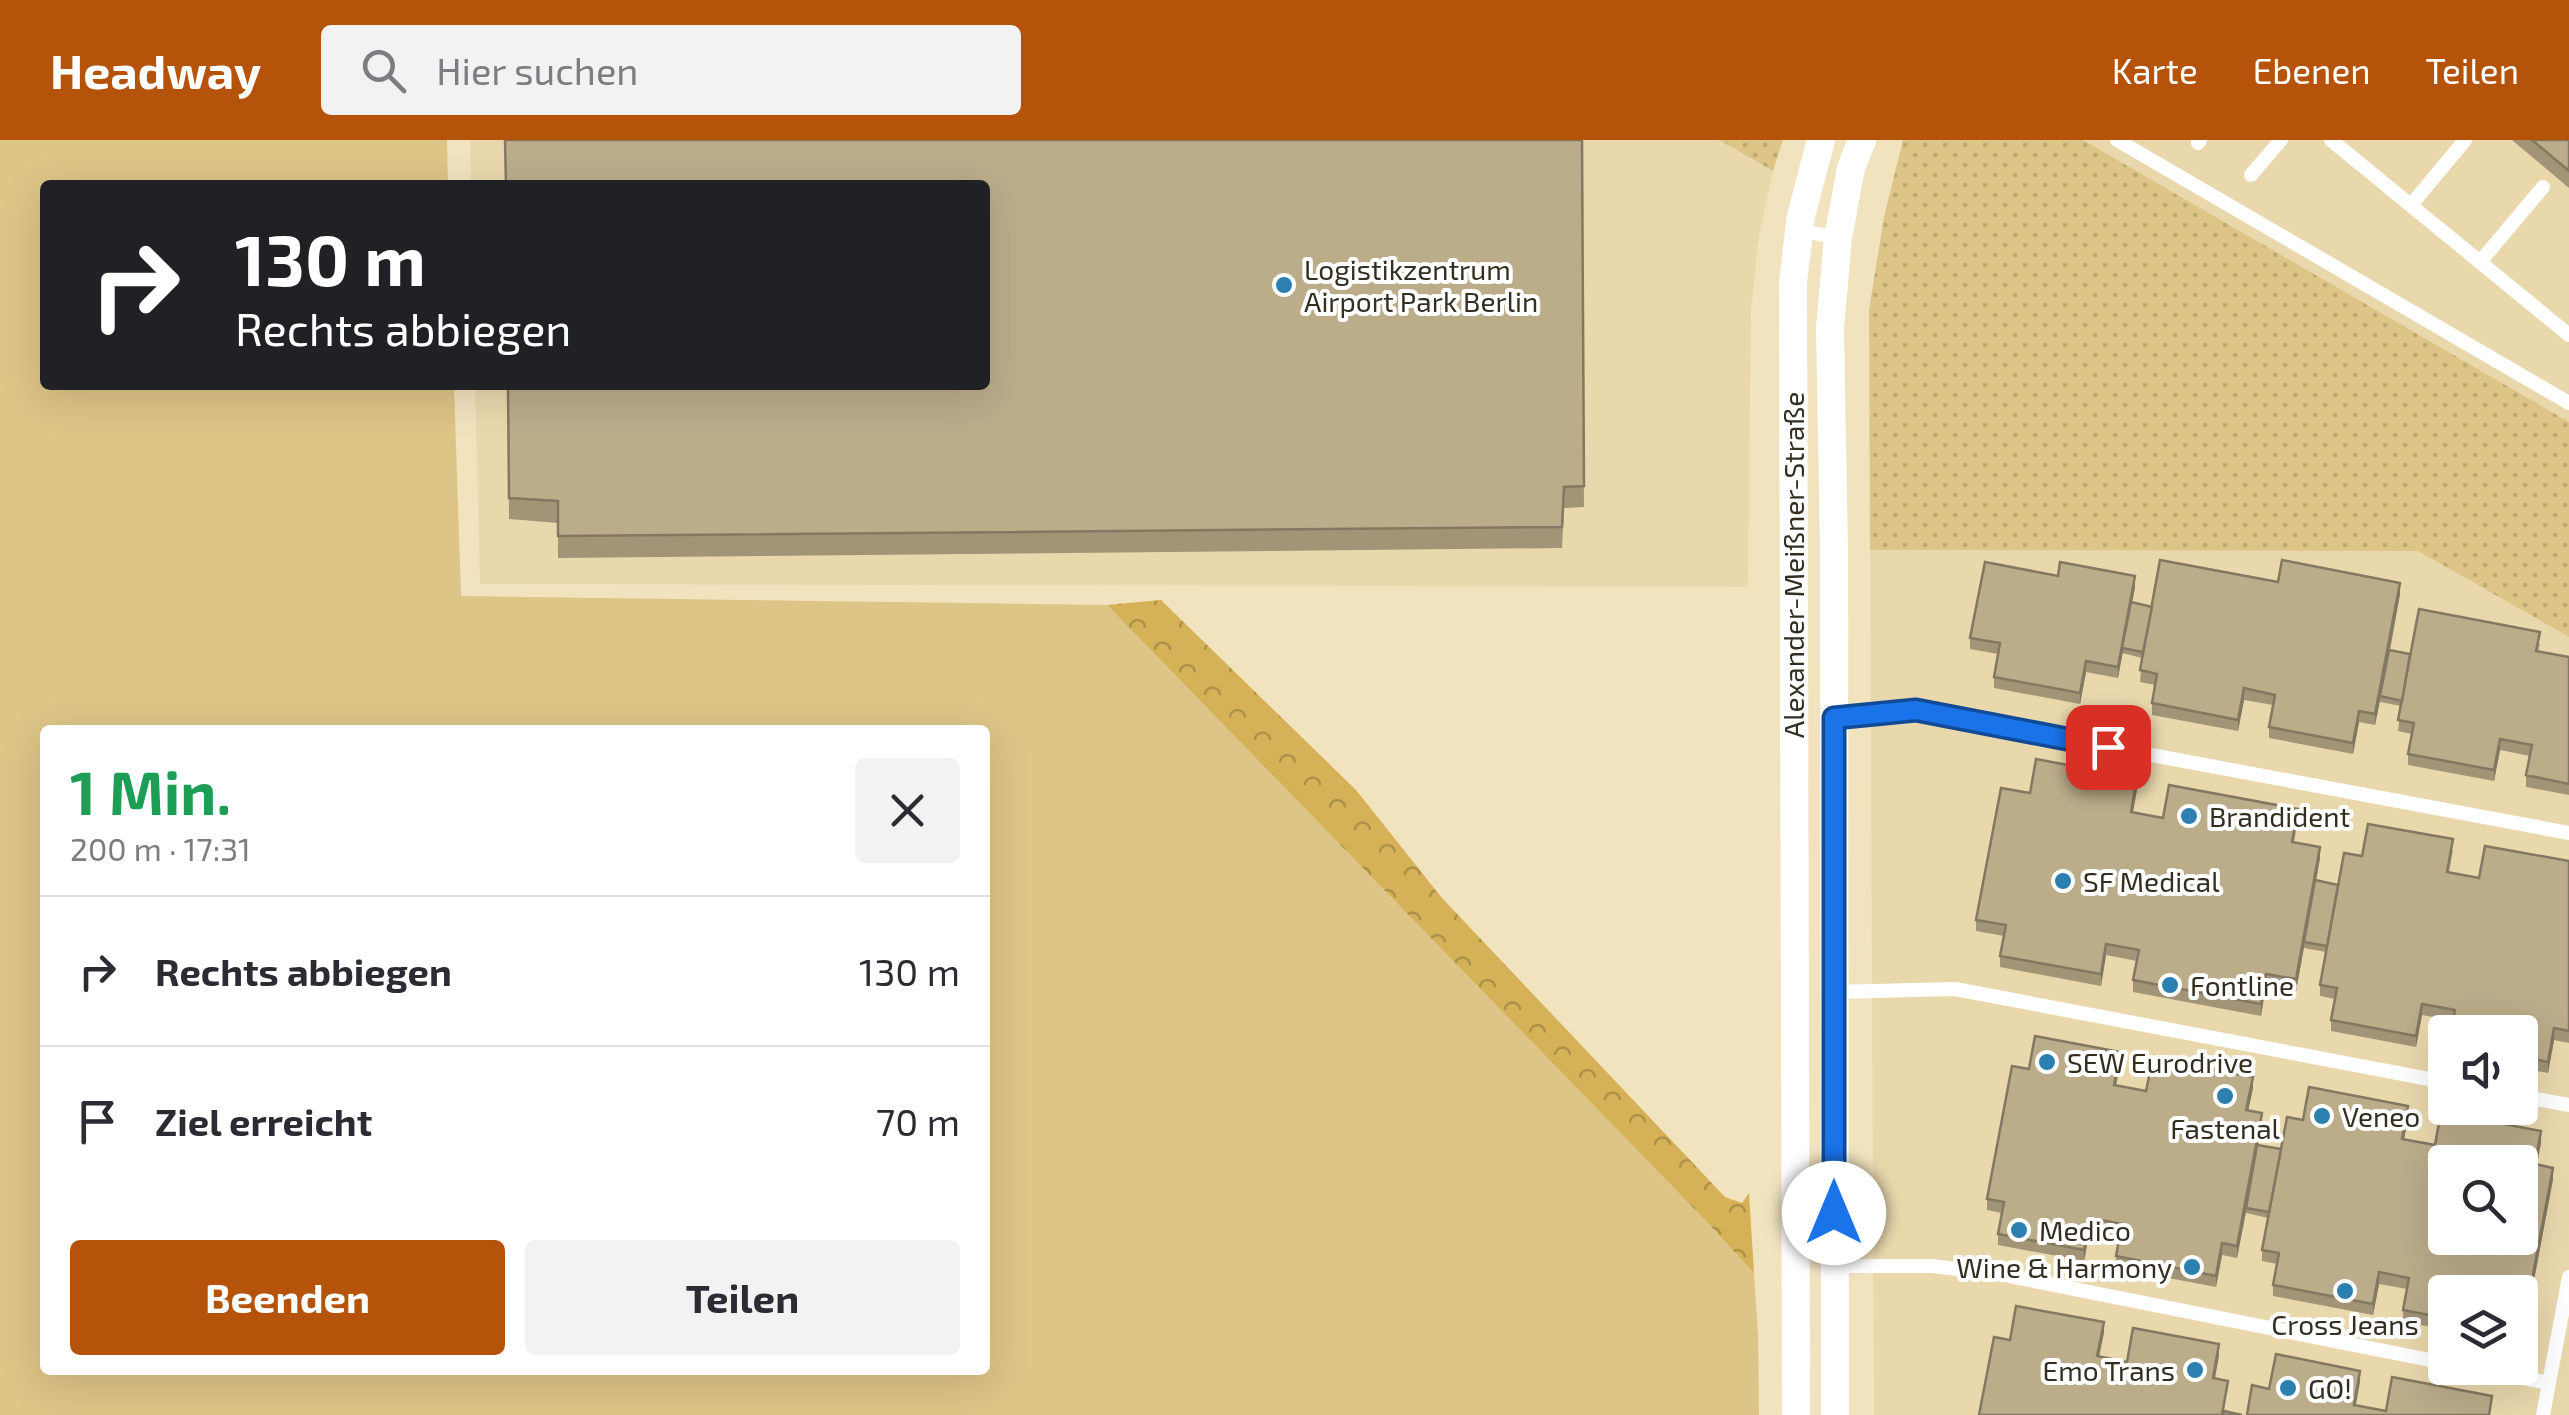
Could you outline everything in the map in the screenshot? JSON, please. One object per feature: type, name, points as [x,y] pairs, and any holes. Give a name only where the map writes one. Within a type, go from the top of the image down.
[{"type":"street","name":"Alexander-Meißner-Straße","points":[[1796,1415],[1793,282],[1799,230],[1821,140]]},
{"type":"street","name":"Alexander-Meißner-Straße","points":[[1835,1415],[1830,328],[1838,238],[1852,168],[1862,140]]},
{"type":"lane","points":[[2117,140],[2569,403]]},
{"type":"lane","points":[[2251,174],[2281,140]]},
{"type":"lane","points":[[2411,205],[2465,140]]},
{"type":"lane","points":[[2337,142],[2569,335]]},
{"type":"lane","points":[[2480,262],[2543,188]]},
{"type":"lane","points":[[1799,230],[1838,238]]},
{"type":"lane","points":[[1834,718],[1916,710],[2569,833]]},
{"type":"lane","points":[[1796,901],[1833,901]]},
{"type":"lane","points":[[1834,992],[1955,989],[2428,1079]]},
{"type":"lane","points":[[2538,1100],[2569,1106]]},
{"type":"lane","points":[[1835,1266],[1932,1266],[2000,1274],[2428,1359]]},
{"type":"lane","points":[[2543,1415],[2569,1277]]},
{"type":"lane","points":[[2538,1381],[2550,1383]]},
{"type":"shaded area","points":[[0,140],[447,140],[448,180],[40,180],[40,390],[454,390],[461,596],[1107,605],[1754,1273],[1759,1415],[0,1415]]},
{"type":"shaded area","name":"Logistikzentrum Airport Park Berlin","points":[[470,140],[1719,140],[1773,171],[1759,236],[1751,310],[1748,587],[480,584],[475,390],[990,390],[990,180],[471,180]]},
{"type":"shaded area","points":[[1719,140],[1783,140],[1773,171]]},
{"type":"shaded area","points":[[1903,140],[2083,140],[2569,422],[2569,637],[2418,551],[1870,550],[1869,310],[1884,217]]},
{"type":"shaded area","points":[[2083,140],[2569,140],[2569,422]]},
{"type":"shaded area","points":[[1870,550],[2419,551],[2569,637],[2569,1415],[1874,1415]]},
{"type":"green space","points":[[1161,600],[1356,790],[1442,898],[1725,1197],[1742,1203],[1749,1193],[1754,1273],[1107,605]]},
{"type":"building","name":"Logistikzentrum Airport Park Berlin","points":[[505,140],[1582,140],[1584,486],[1564,487],[1562,527],[558,536],[558,501],[509,498],[508,390],[990,390],[990,180],[506,180]]},
{"type":"building","points":[[2532,140],[2569,140],[2569,171]]},
{"type":"building","points":[[2160,560],[2278,582],[2282,560],[2400,583],[2375,714],[2359,711],[2353,743],[2269,727],[2275,695],[2244,688],[2238,720],[2152,703],[2157,674],[2140,670]]},
{"type":"building","points":[[1985,562],[2058,576],[2060,562],[2135,576],[2118,667],[2086,661],[2080,693],[1994,677],[2000,643],[1970,638]]},
{"type":"building","points":[[2131,602],[2152,607],[2143,652],[2122,648]]},
{"type":"building","points":[[2419,609],[2540,632],[2536,651],[2569,657],[2569,784],[2526,775],[2532,745],[2500,739],[2494,770],[2408,754],[2414,723],[2398,720]]},
{"type":"building","points":[[2389,650],[2410,654],[2402,701],[2380,696]]},
{"type":"building","points":[[2036,759],[2137,778],[2131,812],[2163,818],[2169,785],[2298,809],[2292,842],[2320,847],[2296,979],[2266,974],[2261,1004],[2133,980],[2139,950],[2106,944],[2101,974],[2000,956],[2006,925],[1976,920],[2001,788],[2030,793]]},
{"type":"building","points":[[2368,824],[2453,839],[2447,872],[2479,878],[2485,846],[2569,861],[2569,1031],[2554,1028],[2548,1062],[2538,1060],[2538,1015],[2454,1015],[2455,1010],[2422,1004],[2416,1036],[2331,1020],[2337,988],[2320,985],[2344,853],[2362,856]]},
{"type":"building","points":[[2315,880],[2338,885],[2327,946],[2304,942]]},
{"type":"building","points":[[2035,1036],[2120,1052],[2114,1085],[2146,1091],[2153,1058],[2253,1077],[2246,1110],[2262,1113],[2237,1246],[2222,1243],[2216,1276],[2116,1256],[2122,1224],[2090,1218],[2084,1250],[1998,1234],[2004,1202],[1987,1199],[2012,1066],[2029,1069]]},
{"type":"building","points":[[2309,1087],[2408,1106],[2402,1139],[2435,1145],[2428,1145],[2428,1255],[2537,1255],[2533,1275],[2428,1275],[2428,1315],[2403,1310],[2409,1278],[2379,1272],[2373,1304],[2273,1285],[2279,1253],[2262,1250],[2287,1117],[2303,1120]]},
{"type":"building","points":[[2439,1125],[2509,1125],[2541,1131],[2538,1148],[2435,1145]]},
{"type":"building","points":[[2257,1145],[2281,1149],[2269,1212],[2246,1208]]},
{"type":"building","points":[[2538,1165],[2553,1168],[2538,1248]]},
{"type":"building","points":[[2016,1306],[2104,1322],[2097,1356],[2127,1362],[2133,1328],[2219,1344],[2213,1378],[2228,1381],[2222,1415],[1979,1415],[1994,1337],[2010,1340]]},
{"type":"building","points":[[2276,1354],[2360,1371],[2354,1405],[2386,1411],[2392,1377],[2492,1396],[2489,1415],[2247,1415],[2252,1385],[2269,1389]]},
{"type":"place","name":"Logistikzentrum Airport Park Berlin","points":[[1284,285]]},
{"type":"place","name":"Brandident","points":[[2189,816]]},
{"type":"place","name":"SF Medical","points":[[2063,881]]},
{"type":"place","name":"Fontline","points":[[2170,985]]},
{"type":"place","name":"SEW Eurodrive","points":[[2047,1062]]},
{"type":"place","name":"Fastenal","points":[[2225,1096]]},
{"type":"place","name":"Veneo","points":[[2322,1116]]},
{"type":"place","name":"Medico","points":[[2019,1230]]},
{"type":"place","name":"Wine & Harmony","points":[[2192,1267]]},
{"type":"place","name":"Cross Jeans","points":[[2345,1291]]},
{"type":"place","name":"Emo Trans","points":[[2195,1370]]},
{"type":"place","name":"GO!","points":[[2288,1388]]},
{"type":"route","points":[[1834,1213],[1834,718],[1916,710],[2108,747]]}]
